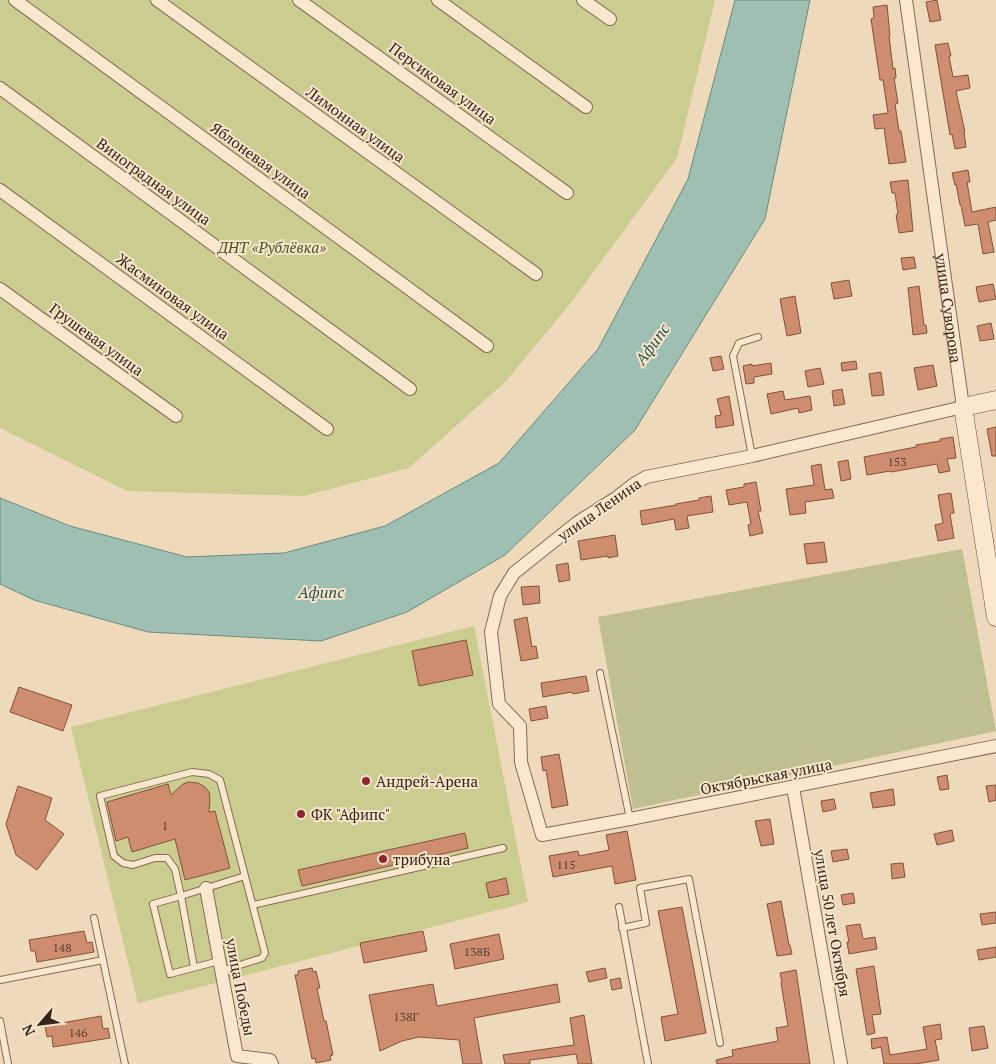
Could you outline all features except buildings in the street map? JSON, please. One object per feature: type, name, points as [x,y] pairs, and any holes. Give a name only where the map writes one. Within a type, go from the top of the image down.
[{"type":"street","name":"Яблоневая улица","points":[[15,0],[487,346]]},
{"type":"street","name":"Лимонная улица","points":[[157,0],[536,274]]},
{"type":"street","name":"Персиковая улица","points":[[300,0],[567,193]]},
{"type":"street","points":[[438,0],[586,107]]},
{"type":"street","points":[[583,0],[610,19]]},
{"type":"street","name":"улица Суворова","points":[[906,0],[963,407],[996,617]]},
{"type":"street","name":"Виноградная улица","points":[[0,88],[410,389]]},
{"type":"street","name":"Жасминовая улица","points":[[0,190],[327,428]]},
{"type":"street","name":"Грушевая улица","points":[[0,289],[176,416]]},
{"type":"street","name":"улица Ленина","points":[[542,835],[521,762],[520,726],[499,704],[491,632],[500,596],[514,573],[578,522],[646,477],[752,456],[996,400]]},
{"type":"street","name":"Октябрьская улица","points":[[542,835],[996,746]]},
{"type":"street","name":"улица 50 лет Октября","points":[[793,787],[841,1064]]},
{"type":"street","name":"улица Победы","points":[[206,888],[237,1056],[270,1060],[272,1064]]},
{"type":"lane","points":[[752,456],[733,356],[739,343],[758,337]]},
{"type":"lane","points":[[600,673],[630,819]]},
{"type":"lane","points":[[194,968],[181,896],[174,869],[166,858],[155,858],[133,865],[123,863],[114,856],[100,796],[192,772],[209,774],[220,780],[253,905],[265,953],[262,958],[220,966],[194,968],[170,974],[153,904],[181,896],[245,876]]},
{"type":"lane","points":[[253,905],[504,848]]},
{"type":"lane","points":[[622,928],[646,923],[640,888],[689,878],[720,1043]]},
{"type":"lane","points":[[619,907],[648,1064]]},
{"type":"lane","points":[[94,918],[125,1064]]},
{"type":"lane","points":[[0,980],[103,960]]},
{"type":"lane","points":[[0,1021],[8,1064]]},
{"type":"green space","name":"ДНТ «Рублёвка»","points":[[0,0],[715,0],[677,158],[570,304],[505,382],[409,468],[304,496],[127,491],[0,428]]},
{"type":"green space","points":[[962,549],[996,731],[633,809],[598,617]]},
{"type":"green space","name":"ФК \"Афипс\"","points":[[474,626],[528,902],[138,1003],[71,727]]},
{"type":"water","name":"Афипс","points":[[735,0],[810,0],[765,219],[635,430],[505,555],[407,612],[321,641],[148,632],[34,600],[0,584],[0,498],[70,526],[187,557],[284,553],[385,526],[499,463],[598,349],[688,179]]},
{"type":"place","name":"Андрей-Арена","points":[[366,781]]},
{"type":"place","name":"ФК \"Афипс\"","points":[[301,814]]},
{"type":"place","name":"трибуна","points":[[383,859]]}]
